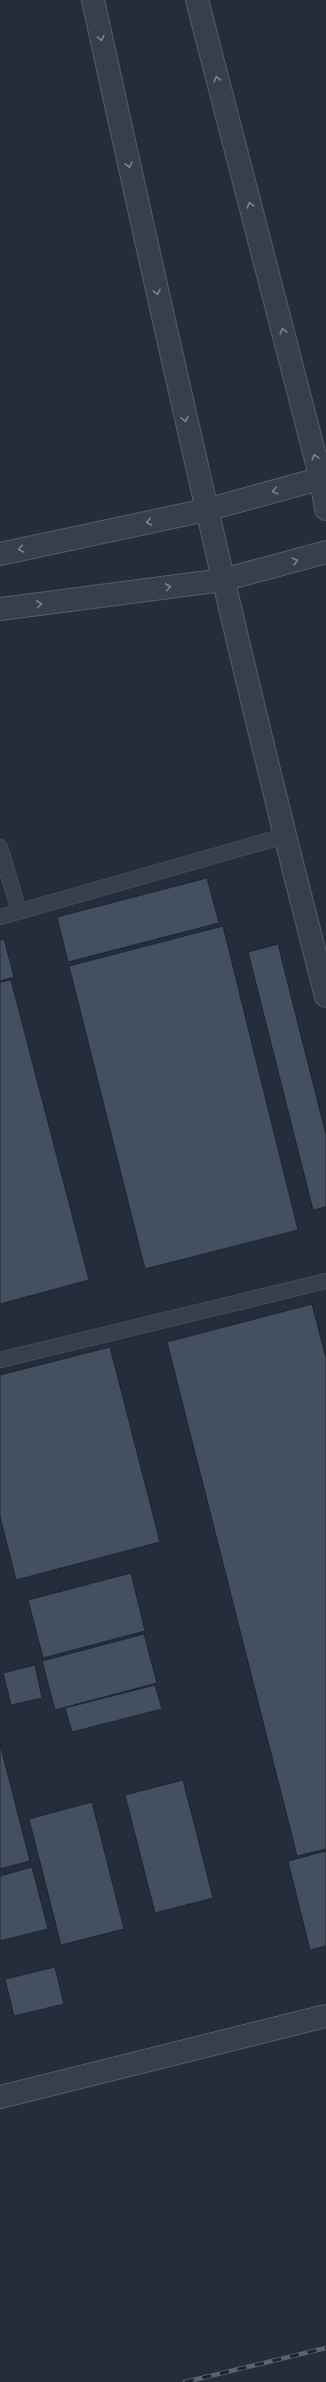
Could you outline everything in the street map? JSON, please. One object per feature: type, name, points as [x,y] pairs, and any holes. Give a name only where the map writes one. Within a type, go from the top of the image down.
[{"type":"street","points":[[92,0],[206,510],[284,836],[326,996]]},
{"type":"street","points":[[197,0],[324,478],[326,509]]},
{"type":"street","points":[[0,554],[206,510],[324,478]]},
{"type":"street","points":[[0,609],[223,580],[326,552]]},
{"type":"street","points":[[0,2098],[326,2016]]},
{"type":"lane","points":[[0,917],[284,836]]},
{"type":"lane","points":[[0,847],[19,911]]},
{"type":"lane","points":[[0,1360],[326,1281]]},
{"type":"building","points":[[207,878],[219,923],[68,962],[57,917]]},
{"type":"building","points":[[223,926],[298,1230],[145,1269],[69,966]]},
{"type":"building","points":[[4,939],[14,977],[0,981],[0,940]]},
{"type":"building","points":[[278,944],[326,1135],[326,1207],[313,1210],[248,952]]},
{"type":"building","points":[[11,980],[89,1280],[0,1304],[0,982]]},
{"type":"building","points":[[312,1304],[326,1358],[326,1849],[297,1856],[167,1342]]},
{"type":"building","points":[[110,1347],[160,1542],[16,1580],[0,1517],[0,1375]]},
{"type":"building","points":[[131,1573],[145,1631],[43,1658],[28,1600]]},
{"type":"building","points":[[144,1634],[157,1683],[55,1710],[42,1661]]},
{"type":"building","points":[[35,1665],[42,1698],[11,1705],[3,1673]]},
{"type":"building","points":[[155,1685],[162,1709],[72,1732],[65,1708]]},
{"type":"building","points":[[0,1744],[30,1861],[0,1869]]},
{"type":"building","points":[[183,1780],[213,1898],[155,1913],[125,1795]]},
{"type":"building","points":[[92,1802],[124,1929],[61,1945],[29,1819]]},
{"type":"building","points":[[326,1851],[326,1946],[310,1950],[288,1861]]},
{"type":"building","points":[[32,1867],[48,1929],[0,1941],[0,1876]]},
{"type":"building","points":[[55,1967],[64,2004],[14,2016],[5,1979]]},
{"type":"railway","points":[[185,2382],[326,2348]]}]
